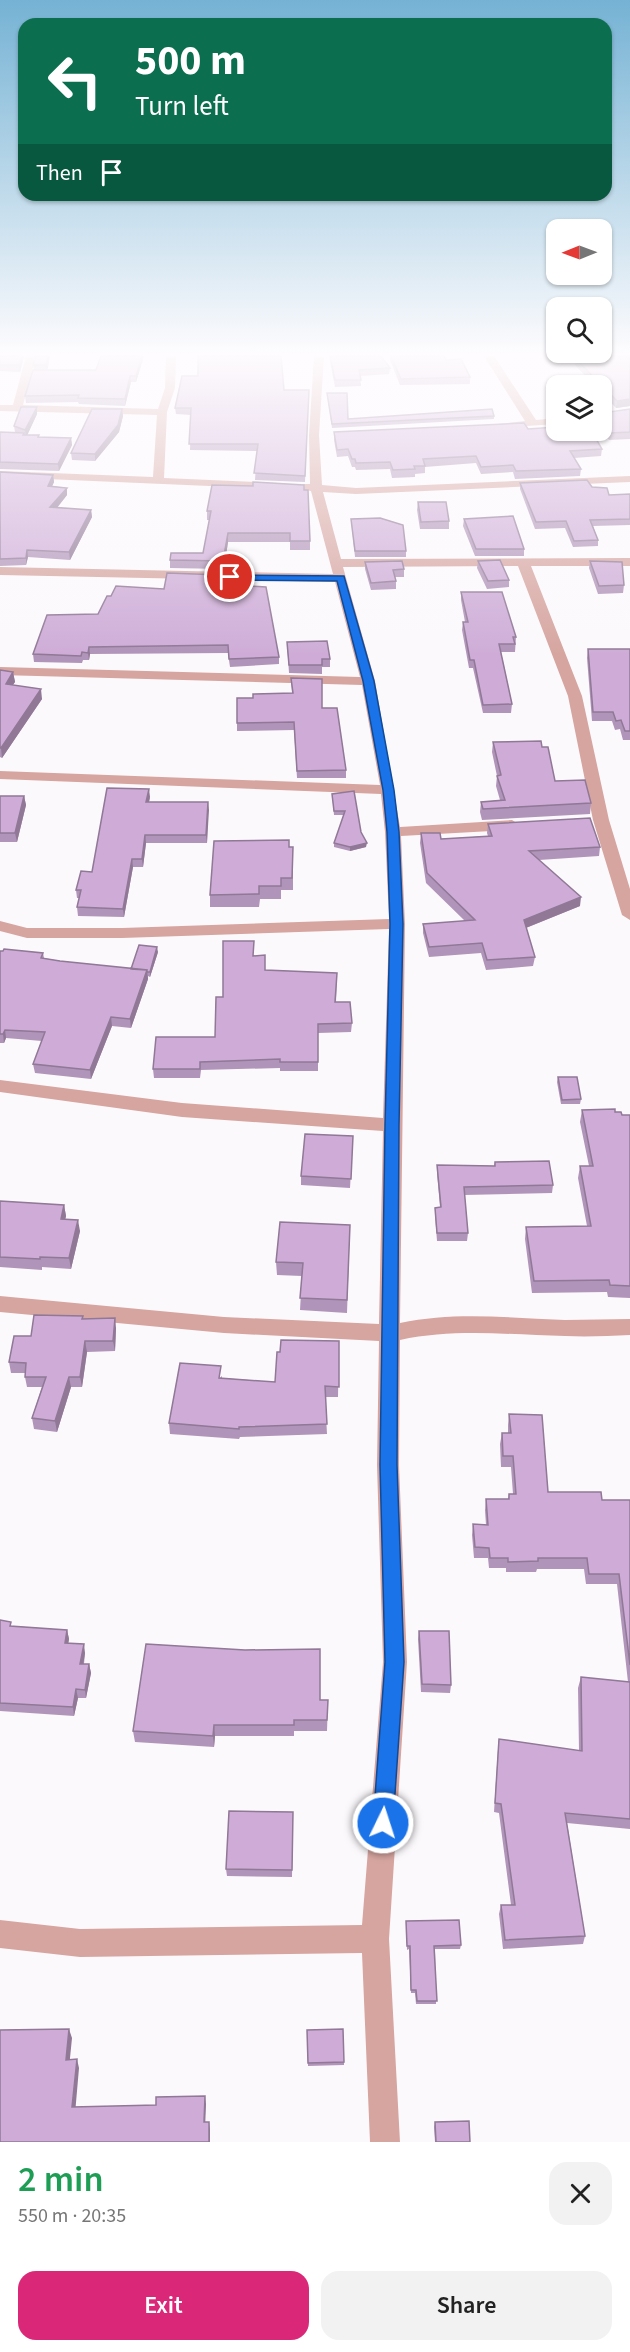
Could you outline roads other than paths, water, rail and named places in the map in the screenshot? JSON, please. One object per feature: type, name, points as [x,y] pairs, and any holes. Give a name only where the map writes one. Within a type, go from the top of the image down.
[{"type":"street","points":[[158,480],[159,456]]},
{"type":"street","points":[[318,456],[316,488],[368,681],[388,790],[393,832],[397,924],[388,1465],[395,1662],[375,1939],[386,2142]]},
{"type":"street","points":[[0,474],[356,491],[630,479]]},
{"type":"street","points":[[523,562],[575,696],[595,821],[630,915]]},
{"type":"street","points":[[335,563],[630,562]]},
{"type":"street","points":[[0,571],[341,578]]},
{"type":"street","points":[[0,671],[368,681]]},
{"type":"street","points":[[0,775],[388,790]]},
{"type":"street","points":[[393,832],[531,824]]},
{"type":"street","points":[[0,926],[27,933],[122,933],[397,924]]},
{"type":"street","points":[[0,1086],[182,1110],[392,1125]]},
{"type":"street","points":[[0,1304],[224,1325],[391,1333],[419,1327],[482,1324],[566,1328],[630,1327]]},
{"type":"street","points":[[0,1934],[80,1943],[375,1939]]}]
